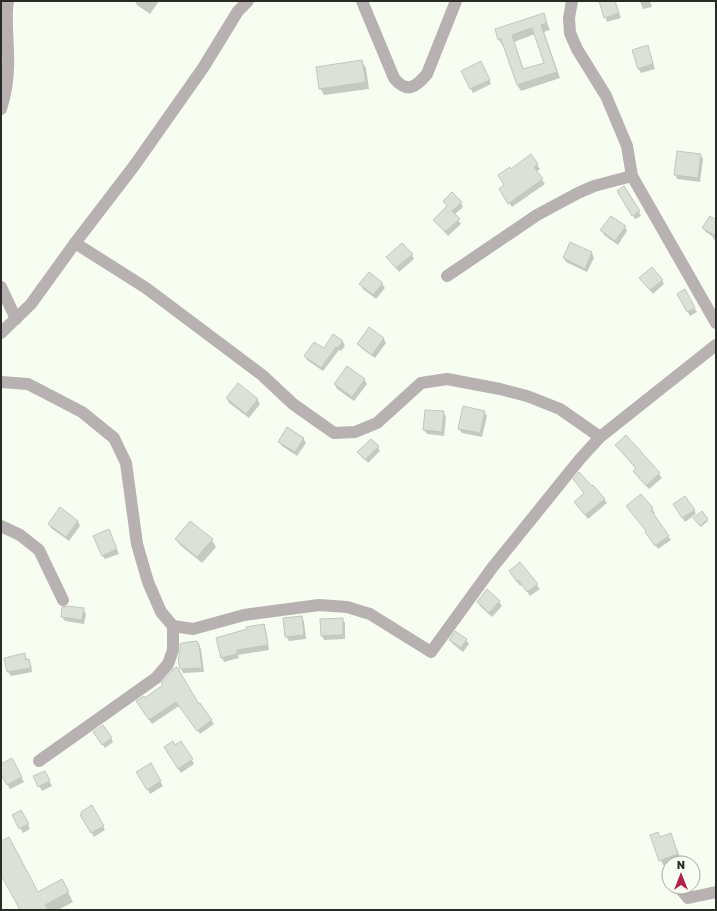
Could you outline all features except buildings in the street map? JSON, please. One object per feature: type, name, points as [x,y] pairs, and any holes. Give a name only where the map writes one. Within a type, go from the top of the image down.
[{"type":"street","points":[[1,109],[7,91],[8,54],[6,12],[8,1]]},
{"type":"street","points":[[1,333],[32,304],[75,243],[134,166],[203,68],[238,12],[248,1]]},
{"type":"street","points":[[362,1],[394,78],[399,85],[406,88],[419,84],[427,74],[456,1]]},
{"type":"street","points":[[572,1],[569,18],[570,33],[577,49],[606,96],[627,146],[632,176],[716,323]]},
{"type":"street","points":[[447,276],[537,216],[578,193],[594,186],[632,176]]},
{"type":"street","points":[[75,243],[146,288],[262,375],[293,404],[334,433],[355,432],[378,423],[421,383],[447,379],[500,389],[527,396],[560,409],[600,437]]},
{"type":"street","points":[[1,286],[16,319]]},
{"type":"street","points":[[173,626],[193,628],[244,615],[320,605],[347,606],[370,614],[431,652],[492,568],[580,459],[600,437],[716,345]]},
{"type":"street","points":[[1,382],[28,384],[82,412],[114,438],[126,463],[137,544],[148,582],[161,612],[173,626],[173,650],[168,664],[156,678],[39,761]]},
{"type":"street","points":[[1,526],[20,535],[39,550],[63,600]]},
{"type":"street","points":[[686,895],[688,898],[716,892]]}]
